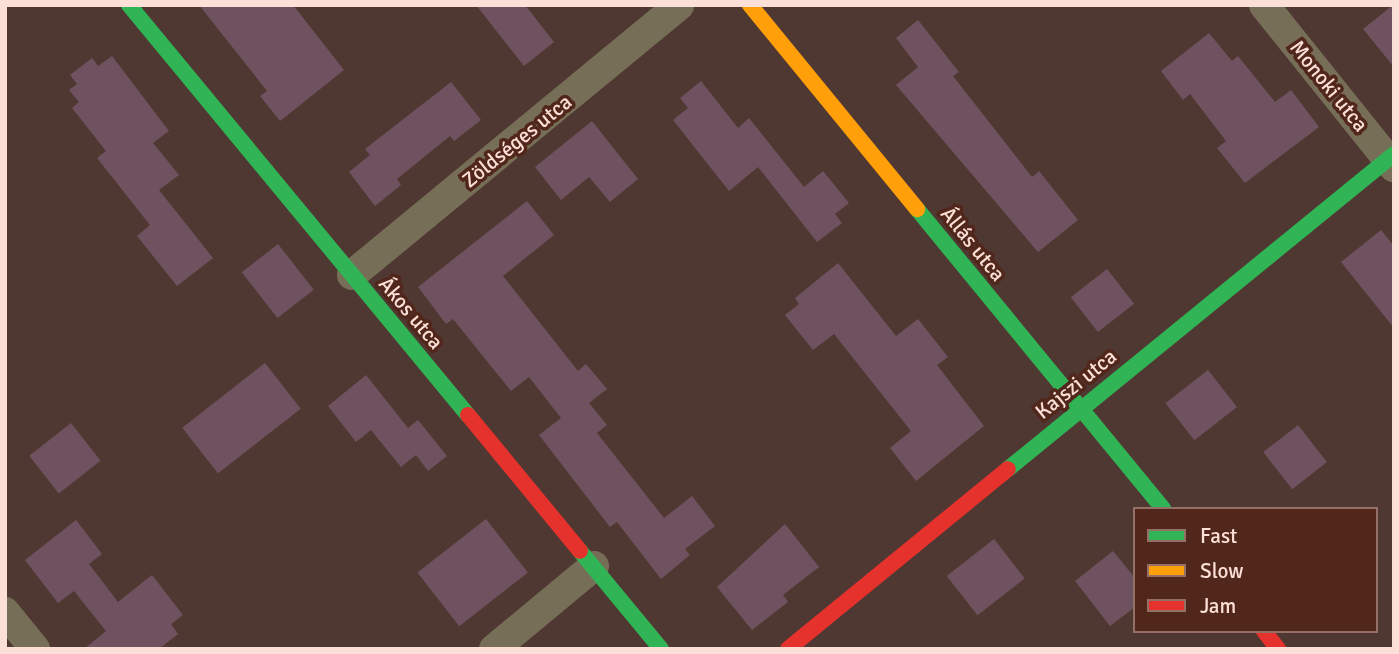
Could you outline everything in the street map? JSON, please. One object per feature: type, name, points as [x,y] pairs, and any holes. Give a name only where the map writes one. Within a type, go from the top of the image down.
[{"type":"street","name":"Ákos utca","points":[[128,5],[661,649]]},
{"type":"street","name":"Zöldséges utca","points":[[352,275],[679,5]]},
{"type":"street","name":"Állás utca","points":[[750,5],[1161,507]]},
{"type":"street","name":"Monoki utca","points":[[1264,5],[1392,160]]},
{"type":"street","name":"Kajszi utca","points":[[788,649],[1080,407],[1392,160]]},
{"type":"street","points":[[494,649],[594,566]]},
{"type":"street","points":[[5,612],[35,649]]},
{"type":"street","points":[[1266,633],[1278,649]]},
{"type":"building","points":[[199,5],[293,5],[344,70],[280,121],[260,96],[267,91]]},
{"type":"building","points":[[476,5],[525,5],[554,42],[524,66]]},
{"type":"building","points":[[1394,5],[1394,67],[1363,29]]},
{"type":"building","points":[[918,20],[959,72],[953,76],[1032,177],[1039,171],[1078,220],[1038,252],[896,85],[918,67],[896,38]]},
{"type":"building","points":[[1209,33],[1232,61],[1238,56],[1275,102],[1291,90],[1319,127],[1245,183],[1217,148],[1226,141],[1190,94],[1183,100],[1161,71]]},
{"type":"building","points":[[112,56],[169,131],[153,143],[179,175],[159,190],[213,258],[177,286],[137,236],[150,225],[97,158],[106,151],[72,108],[79,102],[69,90],[77,84],[70,75],[92,58],[98,66]]},
{"type":"building","points":[[701,81],[738,128],[749,118],[804,187],[823,171],[849,203],[835,214],[842,223],[817,242],[758,167],[729,191],[673,120],[688,108],[680,98]]},
{"type":"building","points":[[451,82],[481,120],[454,141],[450,136],[397,179],[401,185],[375,206],[349,172],[370,155],[365,149]]},
{"type":"building","points":[[592,121],[638,179],[610,202],[589,177],[561,200],[535,167]]},
{"type":"building","points":[[527,201],[554,235],[503,276],[578,371],[586,364],[607,389],[589,403],[607,425],[597,433],[664,518],[692,496],[715,526],[685,549],[690,555],[661,579],[617,522],[610,527],[539,435],[561,418],[529,377],[511,391],[453,319],[446,324],[418,287]]},
{"type":"building","points":[[1381,230],[1394,246],[1394,328],[1341,262]]},
{"type":"building","points":[[278,244],[314,290],[277,318],[242,272]]},
{"type":"building","points":[[838,263],[896,336],[918,319],[948,357],[937,365],[984,426],[916,481],[890,448],[911,431],[834,334],[813,350],[785,315],[799,304],[795,298]]},
{"type":"building","points":[[1107,269],[1134,304],[1098,332],[1071,297]]},
{"type":"building","points":[[265,363],[301,409],[218,473],[182,428]]},
{"type":"building","points":[[1208,370],[1237,407],[1194,440],[1165,403]]},
{"type":"building","points":[[366,375],[408,428],[418,420],[447,456],[428,471],[416,455],[401,467],[371,430],[356,442],[328,406]]},
{"type":"building","points":[[71,423],[101,461],[59,493],[29,456]]},
{"type":"building","points":[[1298,425],[1327,462],[1292,489],[1263,452]]},
{"type":"building","points":[[486,519],[528,573],[459,626],[417,573]]},
{"type":"building","points":[[76,520],[102,554],[89,564],[118,602],[152,575],[183,615],[171,624],[178,634],[159,649],[84,649],[106,631],[74,591],[58,603],[25,560]]},
{"type":"building","points":[[785,524],[819,567],[783,595],[788,602],[752,630],[717,587]]},
{"type":"building","points":[[994,539],[1025,578],[978,615],[947,576]]},
{"type":"building","points":[[1113,551],[1133,576],[1133,609],[1110,626],[1075,581]]},
{"type":"traffic: fast","points":[[129,5],[468,415]]},
{"type":"traffic: fast","points":[[1008,469],[1394,154]]},
{"type":"traffic: fast","points":[[917,209],[1161,507]]},
{"type":"traffic: fast","points":[[580,551],[661,649]]},
{"type":"traffic: slow","points":[[750,5],[917,209]]},
{"type":"traffic: jam","points":[[468,415],[580,551]]},
{"type":"traffic: jam","points":[[788,649],[1008,469]]},
{"type":"traffic: jam","points":[[1266,633],[1278,649]]}]
